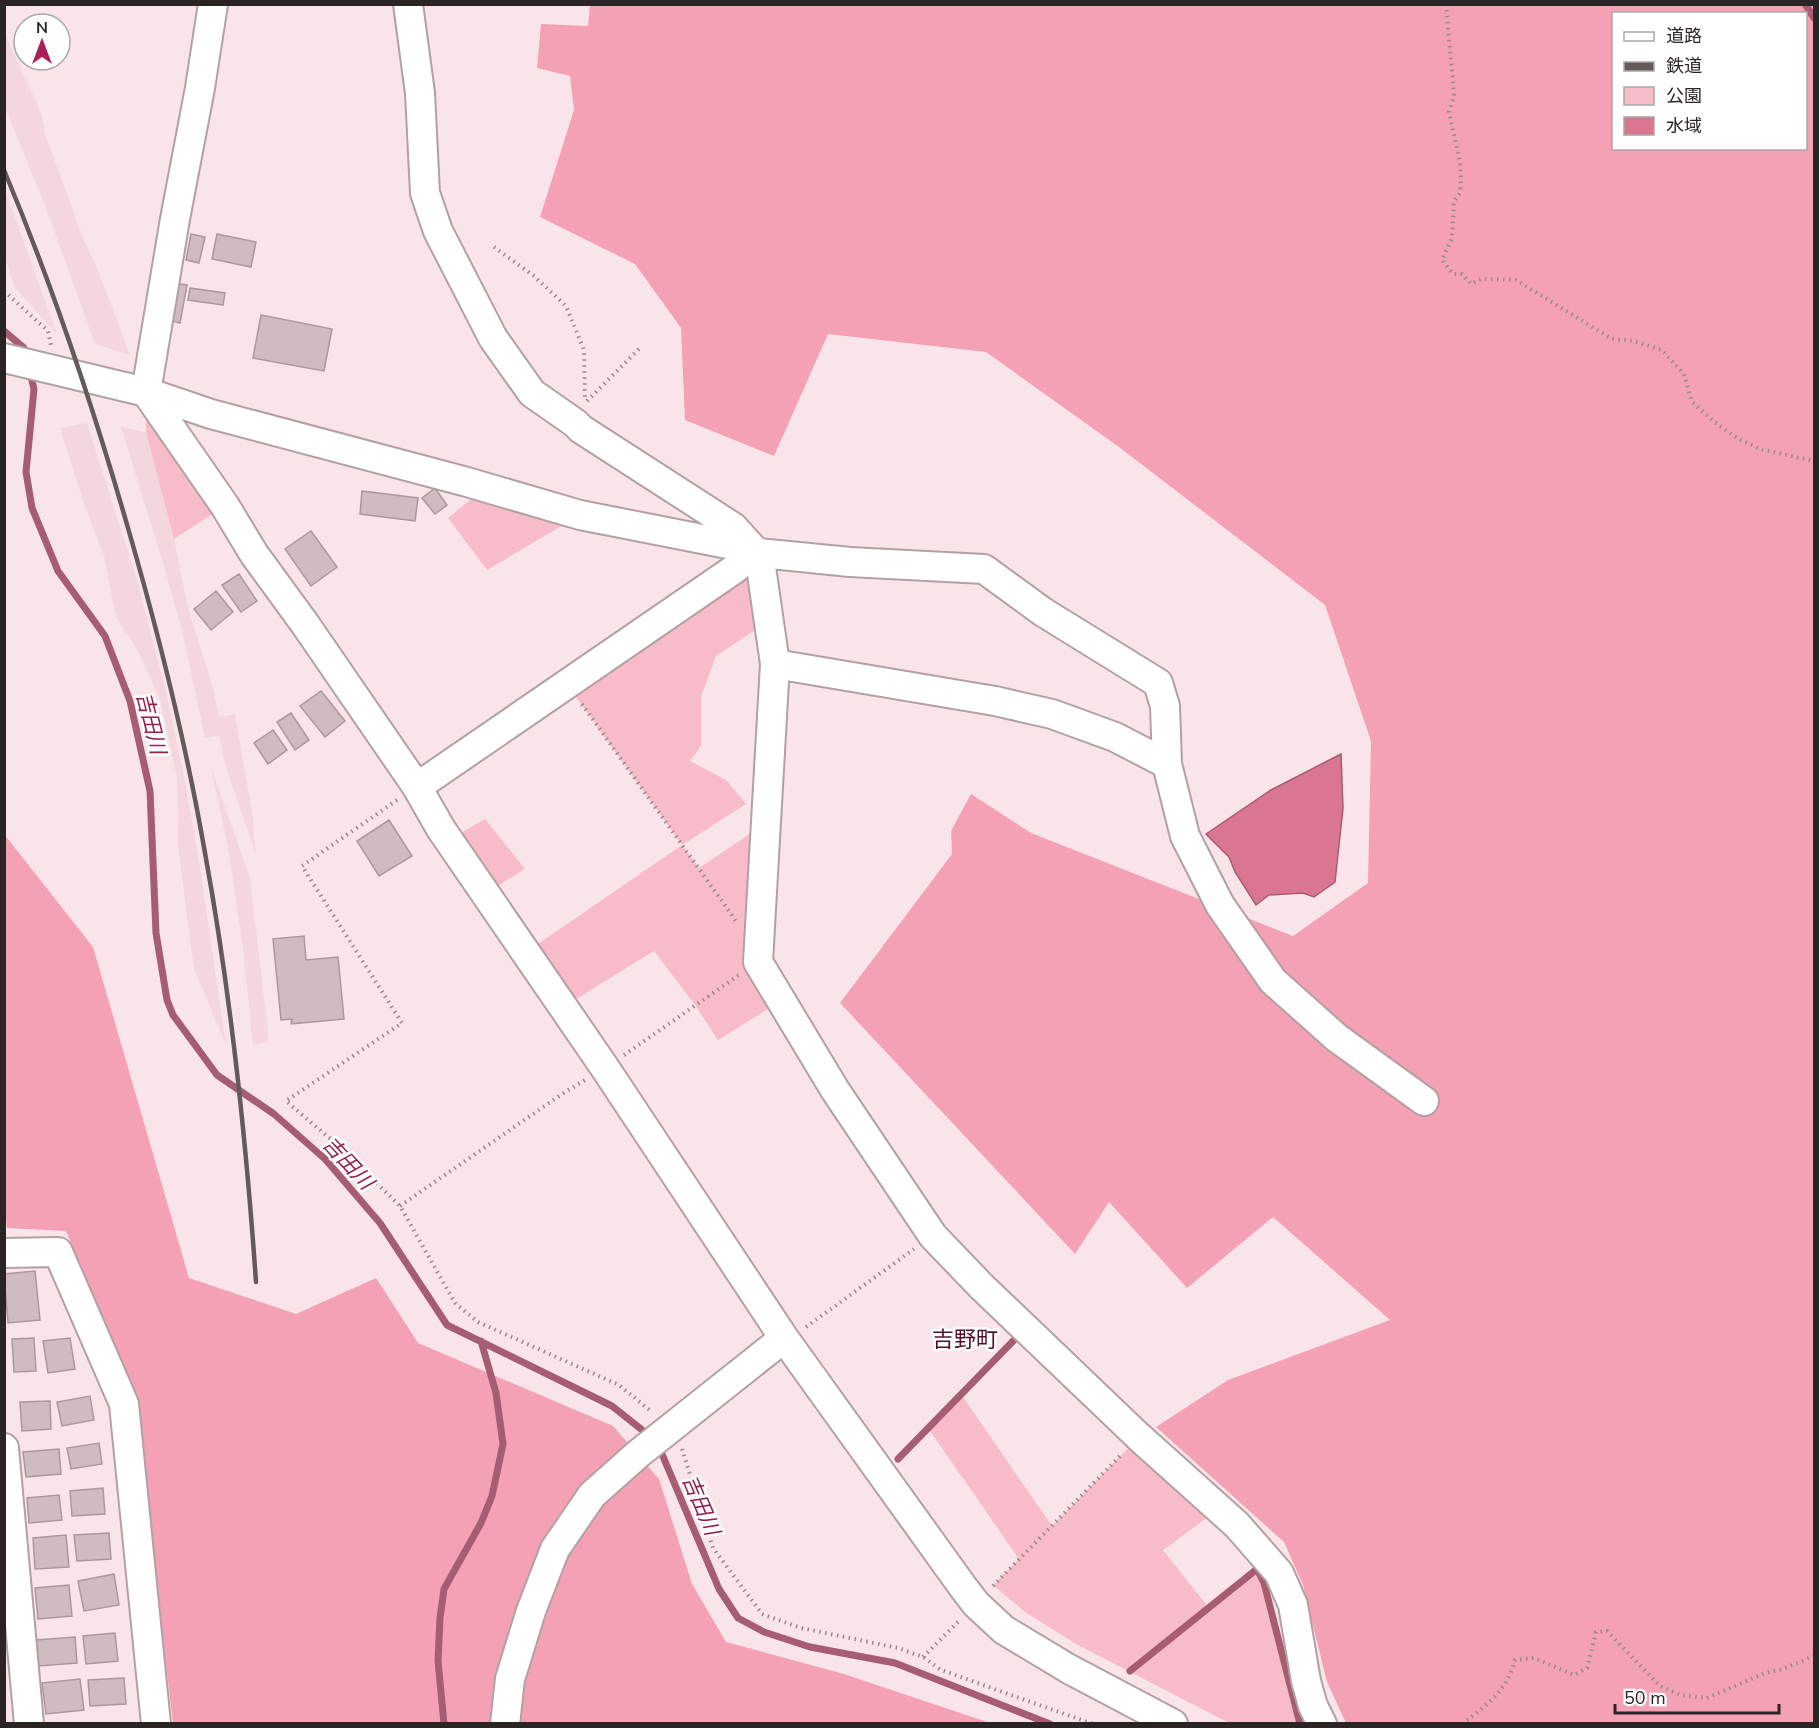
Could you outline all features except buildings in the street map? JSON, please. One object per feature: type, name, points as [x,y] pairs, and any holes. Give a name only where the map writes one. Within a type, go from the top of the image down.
[{"type":"street","points":[[213,4],[146,392],[225,506],[254,554],[306,624],[417,787],[441,829],[605,1068],[783,1338],[976,1604],[1004,1630],[1070,1669],[1173,1724]]},
{"type":"street","points":[[408,4],[420,93],[425,193],[438,231],[493,338],[532,393],[581,429],[733,527],[756,551],[776,664],[758,962],[835,1090],[933,1236],[982,1287],[1139,1437],[1237,1525],[1279,1573],[1293,1605],[1306,1681],[1313,1706],[1322,1724]]},
{"type":"street","points":[[4,358],[146,392],[211,414],[467,482],[580,515],[756,551],[850,562],[984,569],[1043,612],[1158,683],[1165,706],[1167,764],[1185,836],[1220,905],[1273,981],[1337,1038],[1424,1101]]},
{"type":"street","points":[[417,787],[736,568],[756,551]]},
{"type":"street","points":[[776,664],[995,701],[1052,714],[1115,737],[1167,764]]},
{"type":"street","points":[[4,1253],[58,1252],[124,1404],[156,1724]]},
{"type":"street","points":[[505,1724],[510,1679],[531,1611],[555,1549],[592,1495],[638,1454],[783,1338]]},
{"type":"street","points":[[4,1448],[29,1724]]},
{"type":"path","points":[[1446,4],[1454,95],[1449,112],[1460,162],[1461,178],[1460,192],[1454,201],[1452,238],[1442,260],[1453,274],[1462,274],[1471,284],[1481,279],[1516,280],[1612,339],[1634,341],[1662,350],[1684,374],[1692,402],[1713,421],[1737,438],[1760,449],[1815,461]]},
{"type":"path","points":[[494,247],[534,276],[566,306],[584,350],[585,403],[641,347]]},
{"type":"path","points":[[4,291],[48,331],[56,369]]},
{"type":"path","points":[[566,683],[738,924]]},
{"type":"path","points":[[417,787],[302,866],[402,1023],[286,1101],[341,1148],[400,1206],[454,1302],[478,1322],[619,1385],[668,1431],[684,1453],[713,1548],[762,1614],[801,1628],[898,1648],[923,1657],[941,1670],[1093,1724]]},
{"type":"path","points":[[400,1206],[758,962]]},
{"type":"path","points":[[783,1338],[802,1330],[933,1236]]},
{"type":"path","points":[[923,1657],[1139,1437]]},
{"type":"path","points":[[1462,1724],[1492,1701],[1510,1678],[1515,1660],[1534,1658],[1574,1675],[1587,1668],[1596,1632],[1607,1631],[1660,1686],[1680,1695],[1707,1698],[1765,1673],[1783,1669],[1815,1656]]},
{"type":"shaded area","points":[[590,4],[1814,5],[1814,1723],[1346,1723],[1327,1682],[1303,1585],[1284,1542],[1156,1427],[1228,1380],[1390,1320],[1273,1217],[1187,1288],[1109,1202],[1075,1254],[840,1003],[952,854],[951,831],[971,794],[1031,833],[1293,936],[1368,883],[1371,741],[1325,605],[1119,447],[986,352],[828,334],[774,456],[685,420],[681,328],[635,264],[540,217],[574,110],[570,76],[537,68],[541,24],[588,26]]},
{"type":"shaded area","points":[[4,32],[12,49],[12,72],[22,72],[42,115],[45,134],[130,355],[95,344],[45,205],[5,108]]},
{"type":"shaded area","points":[[5,190],[57,334],[15,288],[5,258]]},
{"type":"shaded area","points":[[87,423],[138,583],[167,696],[198,855],[226,1045],[194,969],[178,846],[177,778],[160,699],[137,649],[116,617],[104,556],[84,504],[60,428]]},
{"type":"shaded area","points":[[121,427],[146,432],[174,539],[187,604],[213,688],[219,717],[235,714],[252,812],[256,855],[227,770],[219,736],[205,738],[183,634]]},
{"type":"shaded area","points":[[211,767],[250,878],[269,1042],[253,1045],[243,949],[229,853]]},
{"type":"shaded area","points":[[4,834],[93,947],[189,1278],[296,1314],[376,1278],[418,1343],[613,1426],[659,1479],[692,1584],[726,1642],[844,1674],[990,1723],[173,1723],[134,1394],[66,1231],[7,1228],[4,1206]]},
{"type":"green space","points":[[146,392],[225,506],[174,539],[146,432]]},
{"type":"green space","points":[[486,487],[580,515],[487,570],[448,518]]},
{"type":"green space","points":[[753,550],[769,621],[716,656],[701,697],[701,746],[690,761],[726,780],[746,804],[682,845],[566,683]]},
{"type":"green space","points":[[485,819],[525,869],[496,887],[461,833]]},
{"type":"green space","points":[[766,823],[758,962],[781,1001],[718,1040],[654,951],[573,1001],[535,946],[682,845],[699,868]]},
{"type":"green space","points":[[961,1394],[1052,1526],[1139,1437],[1219,1509],[1163,1550],[1209,1608],[1257,1569],[1264,1583],[1300,1723],[1229,1723],[1076,1644],[1025,1612],[993,1585],[1019,1559],[928,1428]]},
{"type":"water","points":[[1341,754],[1343,808],[1335,882],[1314,897],[1303,893],[1269,895],[1256,905],[1235,872],[1229,857],[1206,834],[1271,790]]},
{"type":"waterway","points":[[1805,4],[1814,18]]},
{"type":"waterway","name":"吉田川","points":[[4,331],[24,348],[26,356]]},
{"type":"waterway","name":"吉田川","points":[[30,373],[34,389],[26,472],[32,508],[58,571],[105,636],[130,701],[150,791],[156,933],[167,1000],[173,1015],[217,1075],[274,1114],[325,1159],[380,1223],[447,1325],[612,1406],[651,1437]]},
{"type":"waterway","points":[[898,1459],[1019,1335]]},
{"type":"waterway","points":[[444,1724],[438,1661],[444,1589],[481,1523],[492,1496],[503,1444],[496,1393],[481,1341]]},
{"type":"waterway","name":"吉田川","points":[[659,1447],[719,1589],[738,1618],[764,1632],[810,1647],[895,1663],[1050,1724]]},
{"type":"waterway","points":[[1130,1671],[1257,1569],[1264,1583],[1300,1724]]},
{"type":"railway","points":[[4,170],[56,303],[101,437],[171,689],[198,812],[230,1013],[256,1282]]},
{"type":"district","name":"吉野町","points":[[965,1340]]}]
